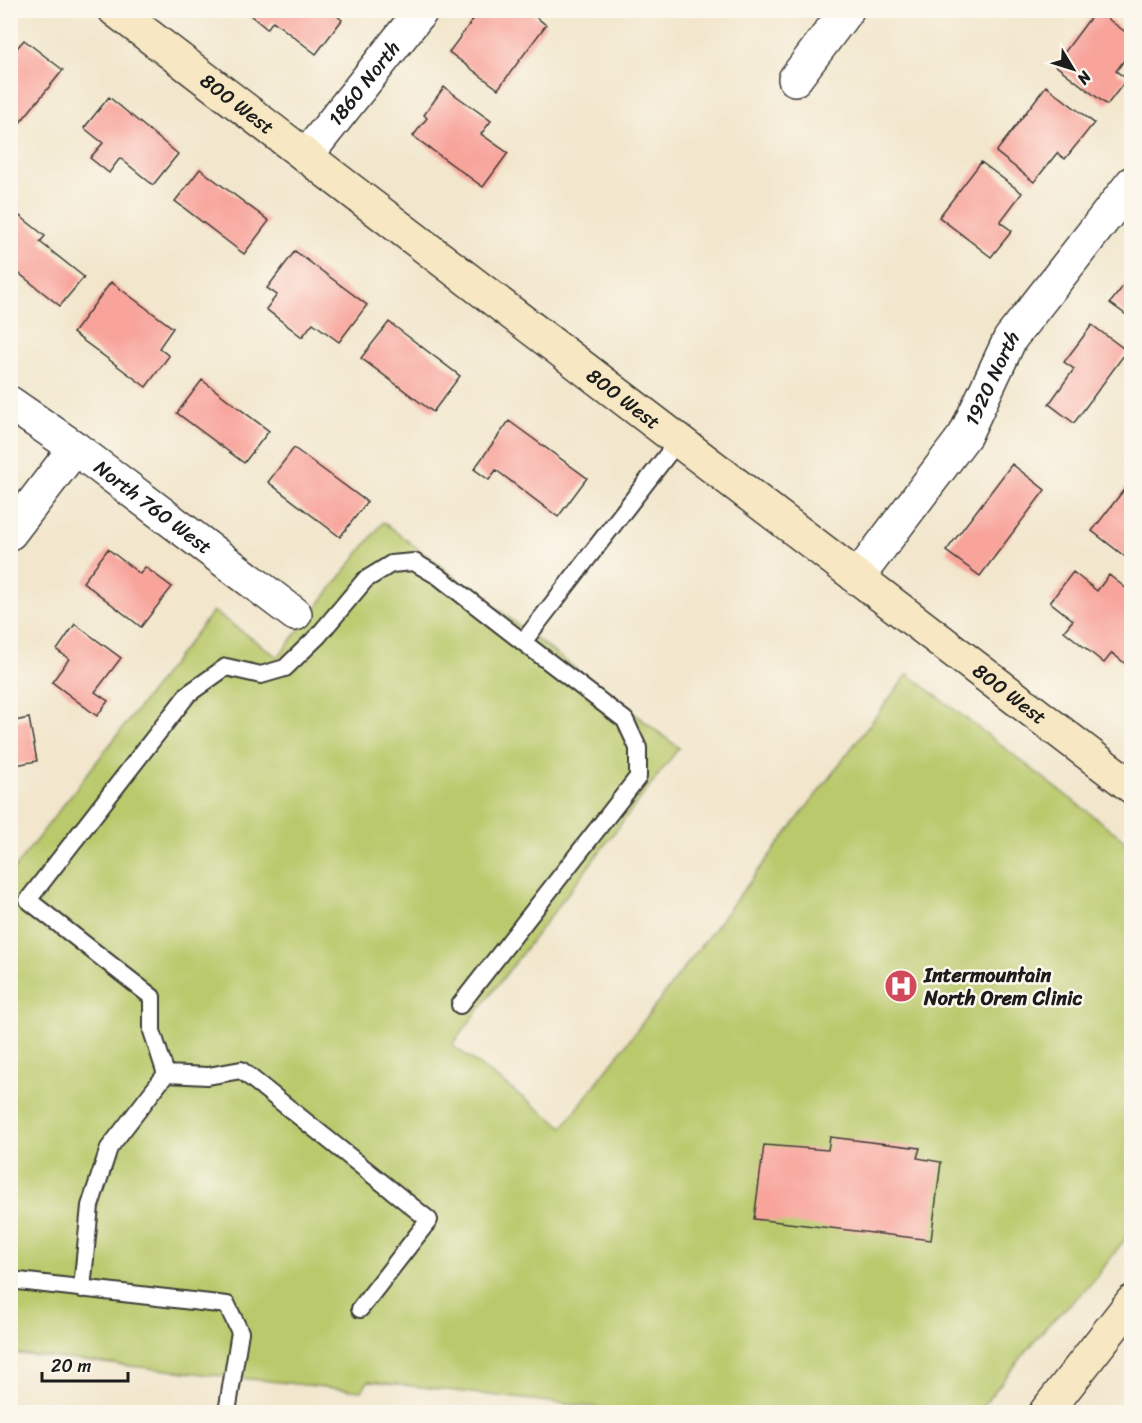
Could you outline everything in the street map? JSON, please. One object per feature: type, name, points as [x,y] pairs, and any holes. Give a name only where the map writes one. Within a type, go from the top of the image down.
[{"type":"street","name":"800 West","points":[[115,10],[1131,787]]},
{"type":"street","name":"1860 North","points":[[306,156],[422,10]]},
{"type":"street","points":[[795,79],[847,10]]},
{"type":"street","name":"1920 North","points":[[857,578],[965,435],[1010,339],[1131,183]]},
{"type":"street","name":"North 760 West","points":[[10,403],[75,448],[296,614]]},
{"type":"street","points":[[10,532],[75,448]]},
{"type":"street","points":[[1046,1413],[1130,1303]]},
{"type":"lane","points":[[523,642],[678,441]]},
{"type":"lane","points":[[166,1074],[152,1031],[152,997],[28,900],[188,694],[226,667],[261,675],[285,668],[318,636],[365,580],[391,564],[414,562],[438,576],[626,720],[638,748],[638,777],[460,1005]]},
{"type":"lane","points":[[166,1074],[207,1076],[240,1070],[429,1220],[360,1309]]},
{"type":"lane","points":[[82,1288],[90,1206],[109,1148],[166,1074]]},
{"type":"lane","points":[[10,1280],[227,1305],[240,1332],[227,1413]]},
{"type":"green space","points":[[383,522],[679,748],[452,1045],[563,1127],[908,674],[1131,845],[1131,1231],[1092,1283],[1046,1327],[978,1412],[636,1412],[369,1381],[361,1391],[11,1353],[10,874],[213,611],[278,657]]},
{"type":"building","points":[[244,10],[330,10],[342,20],[316,54],[273,21],[267,29]]},
{"type":"building","points":[[480,10],[527,10],[546,25],[498,89],[449,52]]},
{"type":"building","points":[[1096,10],[1132,37],[1132,50],[1116,71],[1127,79],[1107,105],[1055,65]]},
{"type":"building","points":[[24,40],[63,70],[18,125],[10,119],[10,56]]},
{"type":"building","points":[[1046,86],[1094,123],[1065,159],[1057,153],[1034,182],[996,152]]},
{"type":"building","points":[[444,87],[491,121],[481,134],[508,153],[483,187],[413,136],[427,118],[424,115]]},
{"type":"building","points":[[109,97],[178,154],[153,185],[120,158],[109,173],[90,158],[103,143],[84,128]]},
{"type":"building","points":[[981,162],[1022,193],[1000,222],[1012,231],[991,257],[939,217]]},
{"type":"building","points":[[200,169],[269,221],[244,254],[175,201]]},
{"type":"building","points":[[20,216],[45,236],[40,242],[84,277],[60,306],[16,271],[10,278],[10,228]]},
{"type":"building","points":[[295,251],[367,305],[339,342],[313,323],[302,337],[266,309],[277,295],[267,288]]},
{"type":"building","points":[[1132,275],[1132,319],[1110,303]]},
{"type":"building","points":[[111,282],[173,328],[159,348],[169,356],[146,387],[73,333]]},
{"type":"building","points":[[389,322],[460,376],[433,412],[361,358]]},
{"type":"building","points":[[1092,325],[1127,351],[1074,423],[1049,404],[1074,369],[1064,362]]},
{"type":"building","points":[[202,380],[269,431],[244,463],[177,413]]},
{"type":"building","points":[[509,421],[587,478],[558,517],[496,470],[489,480],[474,469]]},
{"type":"building","points":[[294,448],[367,502],[340,537],[268,482]]},
{"type":"building","points":[[1012,464],[1045,490],[980,576],[946,551]]},
{"type":"building","points":[[1130,482],[1132,483],[1132,562],[1092,531]]},
{"type":"building","points":[[108,549],[140,574],[145,567],[172,587],[141,627],[83,582]]},
{"type":"building","points":[[1073,572],[1097,591],[1109,575],[1132,593],[1132,659],[1127,665],[1112,653],[1104,663],[1064,631],[1073,620],[1050,602]]},
{"type":"building","points":[[75,624],[121,658],[95,692],[108,701],[97,716],[52,682],[69,659],[57,650]]},
{"type":"building","points":[[29,718],[37,761],[10,766],[10,722]]},
{"type":"building","points":[[830,1137],[920,1148],[917,1158],[941,1162],[931,1240],[754,1219],[764,1145],[828,1150]]},
{"type":"place","name":"Intermountain North Orem Clinic","points":[[901,986]]}]
